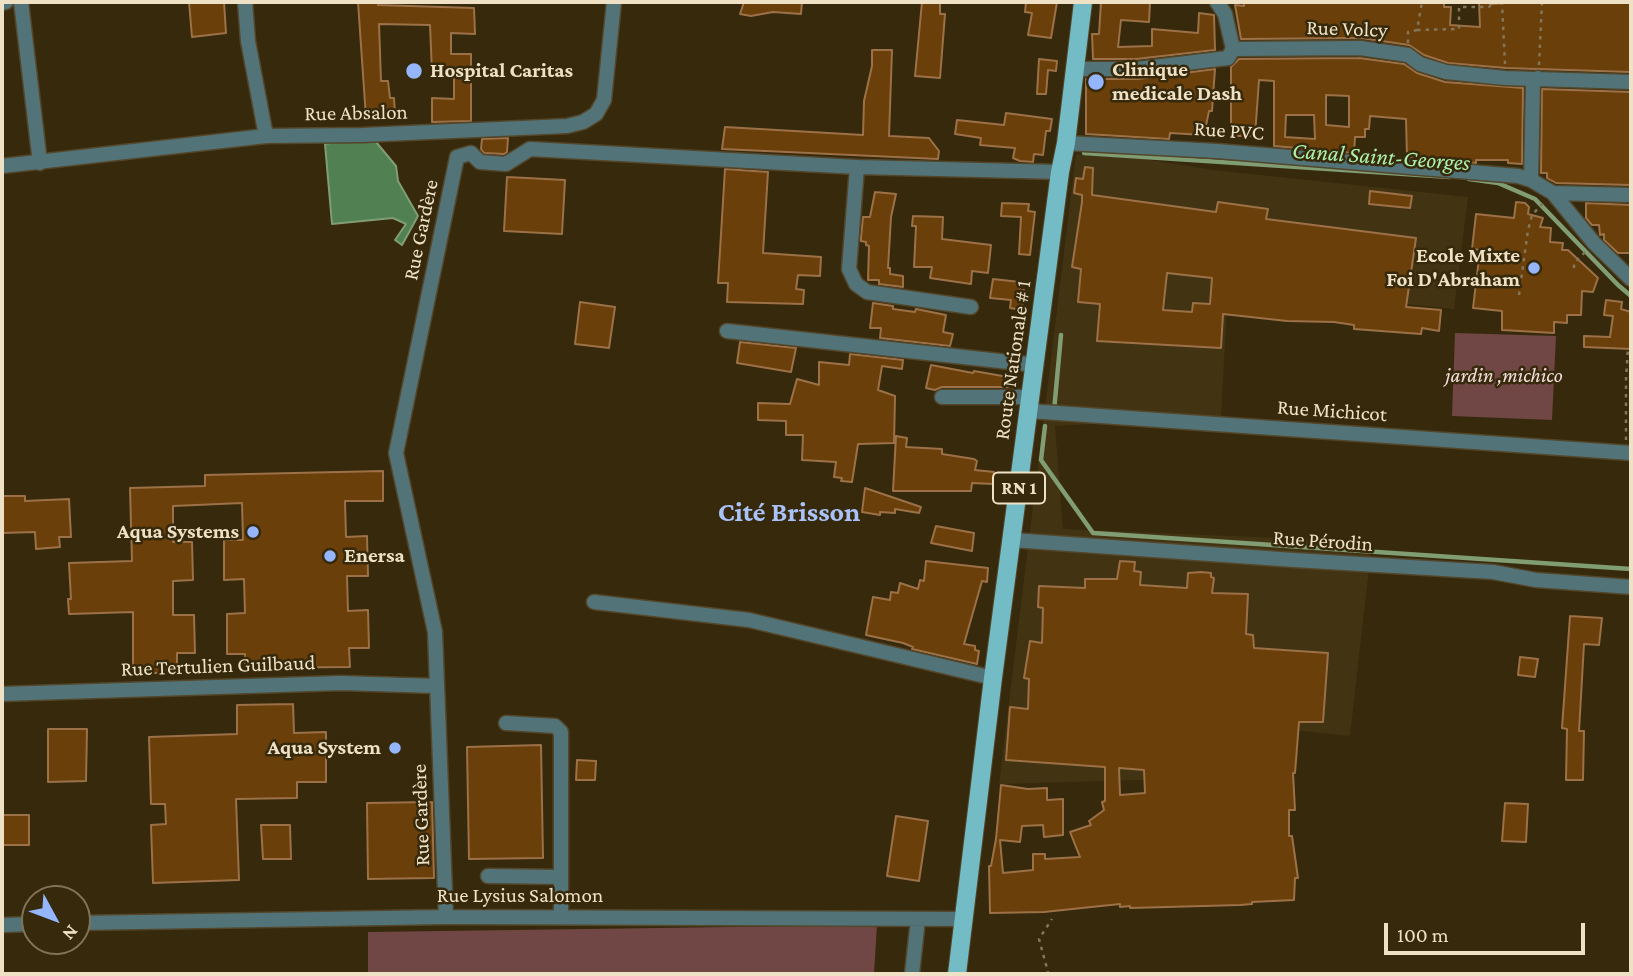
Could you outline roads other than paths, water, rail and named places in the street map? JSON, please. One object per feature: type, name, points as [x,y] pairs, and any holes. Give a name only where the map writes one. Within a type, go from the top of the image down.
[{"type":"main road","name":"Route Nationale # 1","points":[[957,974],[993,678],[1083,2]]},
{"type":"street","points":[[21,2],[40,163]]},
{"type":"street","points":[[245,2],[248,41],[266,135]]},
{"type":"street","name":"Rue Absalon","points":[[2,166],[266,135],[362,135],[567,126],[583,122],[596,114],[604,100],[614,2]]},
{"type":"street","points":[[1075,69],[1137,69],[1228,58],[1234,49],[1226,14],[1217,2]]},
{"type":"street","name":"Rue Volcy","points":[[1234,49],[1360,48],[1408,55],[1420,64],[1446,72],[1506,78],[1631,82]]},
{"type":"street","points":[[1531,180],[1533,82],[1538,78]]},
{"type":"street","name":"Rue PVC","points":[[1066,143],[1217,151],[1507,174],[1531,180],[1546,201]]},
{"type":"street","name":"Rue Gardère","points":[[446,916],[435,632],[396,453],[457,157],[471,153],[480,162],[506,164],[530,149],[857,167],[1060,172]]},
{"type":"street","points":[[857,167],[849,269],[856,284],[867,292],[971,307]]},
{"type":"street","points":[[1546,201],[1631,195]]},
{"type":"street","points":[[1546,201],[1631,279]]},
{"type":"street","points":[[727,331],[1036,365]]},
{"type":"street","name":"Rue Michicot","points":[[942,397],[1629,448]]},
{"type":"street","name":"Rue Pérodin","points":[[1012,540],[1493,572],[1536,580],[1631,587]]},
{"type":"street","points":[[594,601],[749,620],[993,678]]},
{"type":"street","name":"Rue Tertulien Guilbaud","points":[[2,694],[341,684],[436,685]]},
{"type":"street","points":[[506,723],[555,726],[561,732],[561,917]]},
{"type":"street","points":[[488,876],[561,877]]},
{"type":"street","name":"Rue Lysius Salomon","points":[[91,923],[446,916],[964,919]]},
{"type":"street","points":[[912,974],[918,919]]},
{"type":"street","points":[[2,925],[21,924]]},
{"type":"waterway","name":"Canal Saint-Georges","points":[[1084,153],[1450,177]]},
{"type":"waterway","name":"Canal Saint-Georges","points":[[1469,179],[1498,183],[1535,199],[1631,296]]},
{"type":"waterway","points":[[1054,411],[1061,335]]},
{"type":"waterway","points":[[1045,426],[1041,460],[1093,533],[1631,569]]},
{"type":"place","name":"Hospital Caritas","points":[[414,71]]},
{"type":"place","name":"Clinique medicale Dash","points":[[1096,82]]},
{"type":"place","name":"Ecole Mixte Foi D'Abraham","points":[[1534,268]]},
{"type":"place","name":"Aqua Systems","points":[[253,532]]},
{"type":"place","name":"Enersa","points":[[330,556]]},
{"type":"place","name":"Aqua System","points":[[395,748]]},
{"type":"district","name":"Cité Brisson","points":[[789,512]]},
{"type":"park label","name":"jardin ,michico","points":[[1504,376]]}]
